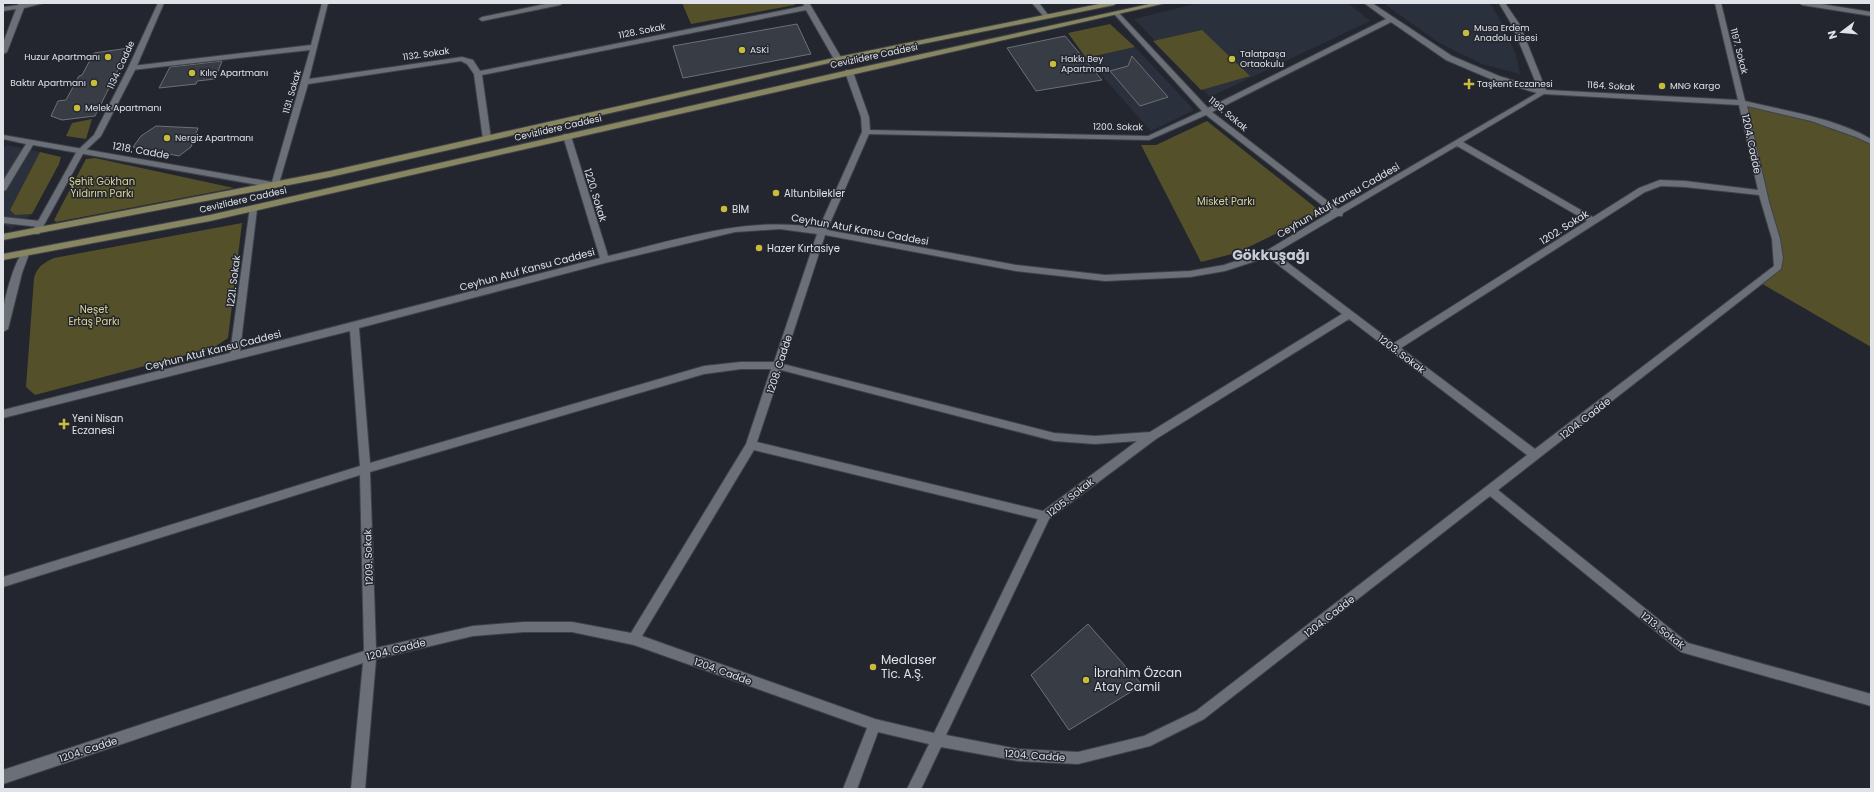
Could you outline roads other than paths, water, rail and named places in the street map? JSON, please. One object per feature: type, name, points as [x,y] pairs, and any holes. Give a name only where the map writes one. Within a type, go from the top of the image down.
[{"type":"main road","name":"Cevizlidere Caddesi","points":[[3,257],[155,230],[253,209],[849,72],[1163,3]]},
{"type":"main road","name":"Cevizlidere Caddesi","points":[[3,237],[38,228],[275,185],[488,139],[838,59],[1111,4],[1117,14]]},
{"type":"street","points":[[3,9],[42,3]]},
{"type":"street","name":"1134. Cadde","points":[[38,228],[81,151],[97,136],[132,68],[161,3]]},
{"type":"street","name":"1131. Sokak","points":[[275,185],[315,47],[325,3]]},
{"type":"street","points":[[482,19],[560,3]]},
{"type":"street","points":[[1036,3],[1047,17]]},
{"type":"street","name":"1164. Sokak","points":[[1367,3],[1390,20],[1449,58],[1496,78],[1543,92],[1743,103],[1814,119],[1859,135],[1871,142]]},
{"type":"street","points":[[1502,3],[1516,25],[1543,92]]},
{"type":"street","name":"1197. Sokak","points":[[1718,3],[1743,103]]},
{"type":"street","points":[[1802,3],[1871,14]]},
{"type":"street","points":[[3,52],[22,5]]},
{"type":"street","points":[[808,5],[838,59]]},
{"type":"street","name":"1128. Sokak","points":[[478,74],[808,5]]},
{"type":"street","name":"1199. Sokak","points":[[1117,14],[1207,112],[1339,214]]},
{"type":"street","name":"1200. Sokak","points":[[866,132],[1149,138],[1207,112],[1390,20]]},
{"type":"street","points":[[132,68],[315,47]]},
{"type":"street","name":"1132. Sokak","points":[[305,82],[462,59],[470,62],[478,74]]},
{"type":"street","name":"1208. Cadde","points":[[634,639],[751,445],[822,231],[866,132],[866,117],[849,72]]},
{"type":"street","points":[[478,74],[488,139]]},
{"type":"street","name":"Ceyhun Atuf Kansu Caddesi","points":[[3,414],[354,326],[605,260],[735,229],[780,226],[822,231],[1016,268],[1105,278],[1190,274],[1226,268],[1269,253],[1339,214],[1543,92]]},
{"type":"street","name":"1204. Cadde","points":[[3,777],[370,655],[473,631],[524,626],[572,627],[634,639],[875,725],[937,740],[1018,755],[1078,758],[1145,742],[1200,715],[1491,491],[1778,267],[1779,256],[1743,103]]},
{"type":"street","name":"1220. Sokak","points":[[567,136],[605,260]]},
{"type":"street","name":"1218. Cadde","points":[[3,137],[275,185]]},
{"type":"street","points":[[3,188],[31,142]]},
{"type":"street","points":[[1458,143],[1593,222]]},
{"type":"street","name":"1202. Sokak","points":[[1394,348],[1642,190],[1660,183],[1685,184],[1763,193]]},
{"type":"street","name":"1221. Sokak","points":[[235,356],[253,209]]},
{"type":"street","points":[[3,220],[38,228]]},
{"type":"street","name":"1203. Sokak","points":[[1269,253],[1536,456]]},
{"type":"street","points":[[3,329],[17,273],[26,254]]},
{"type":"street","name":"1205. Sokak","points":[[914,789],[1045,516],[1152,436],[1349,314]]},
{"type":"street","name":"1209. Sokak","points":[[354,326],[365,468],[370,655],[358,789]]},
{"type":"street","points":[[3,582],[365,468],[704,370],[754,364],[778,366],[1054,437],[1095,440],[1152,436]]},
{"type":"street","points":[[751,445],[1045,516]]},
{"type":"street","name":"1213. Sokak","points":[[1491,491],[1685,648],[1871,700]]},
{"type":"street","points":[[850,789],[853,778],[875,725]]},
{"type":"place","name":"Musa Erdem Anadolu Lisesi","points":[[1466,33]]},
{"type":"place","name":"ASKİ","points":[[742,50]]},
{"type":"place","name":"Huzur Apartmanı","points":[[108,57]]},
{"type":"place","name":"Talatpaşa Ortaokulu","points":[[1232,59]]},
{"type":"place","name":"Hakkı Bey Apartmanı","points":[[1053,64]]},
{"type":"place","name":"Kılıç Apartmanı","points":[[192,73]]},
{"type":"place","name":"Baktır Apartmanı","points":[[94,83]]},
{"type":"place","name":"Taşkent Eczanesi","points":[[1469,84]]},
{"type":"place","name":"MNG Kargo","points":[[1662,86]]},
{"type":"place","name":"Melek Apartmanı","points":[[77,108]]},
{"type":"place","name":"Nergiz Apartmanı","points":[[167,138]]},
{"type":"place","name":"Altunbilekler","points":[[776,193]]},
{"type":"place","name":"BİM","points":[[724,209]]},
{"type":"place","name":"Hazer Kırtasiye","points":[[759,248]]},
{"type":"place","name":"Yeni Nisan Eczanesi","points":[[64,424]]},
{"type":"place","name":"Medlaser Tic. A.Ş.","points":[[873,667]]},
{"type":"place","name":"İbrahim Özcan Atay Camii","points":[[1086,680]]},
{"type":"district","name":"Gökkuşağı","points":[[1271,255]]},
{"type":"park label","name":"Şehit Gökhan Yıldırım Parkı","points":[[102,186]]},
{"type":"park label","name":"Misket Parkı","points":[[1226,201]]},
{"type":"park label","name":"Neşet Ertaş Parkı","points":[[94,314]]}]
